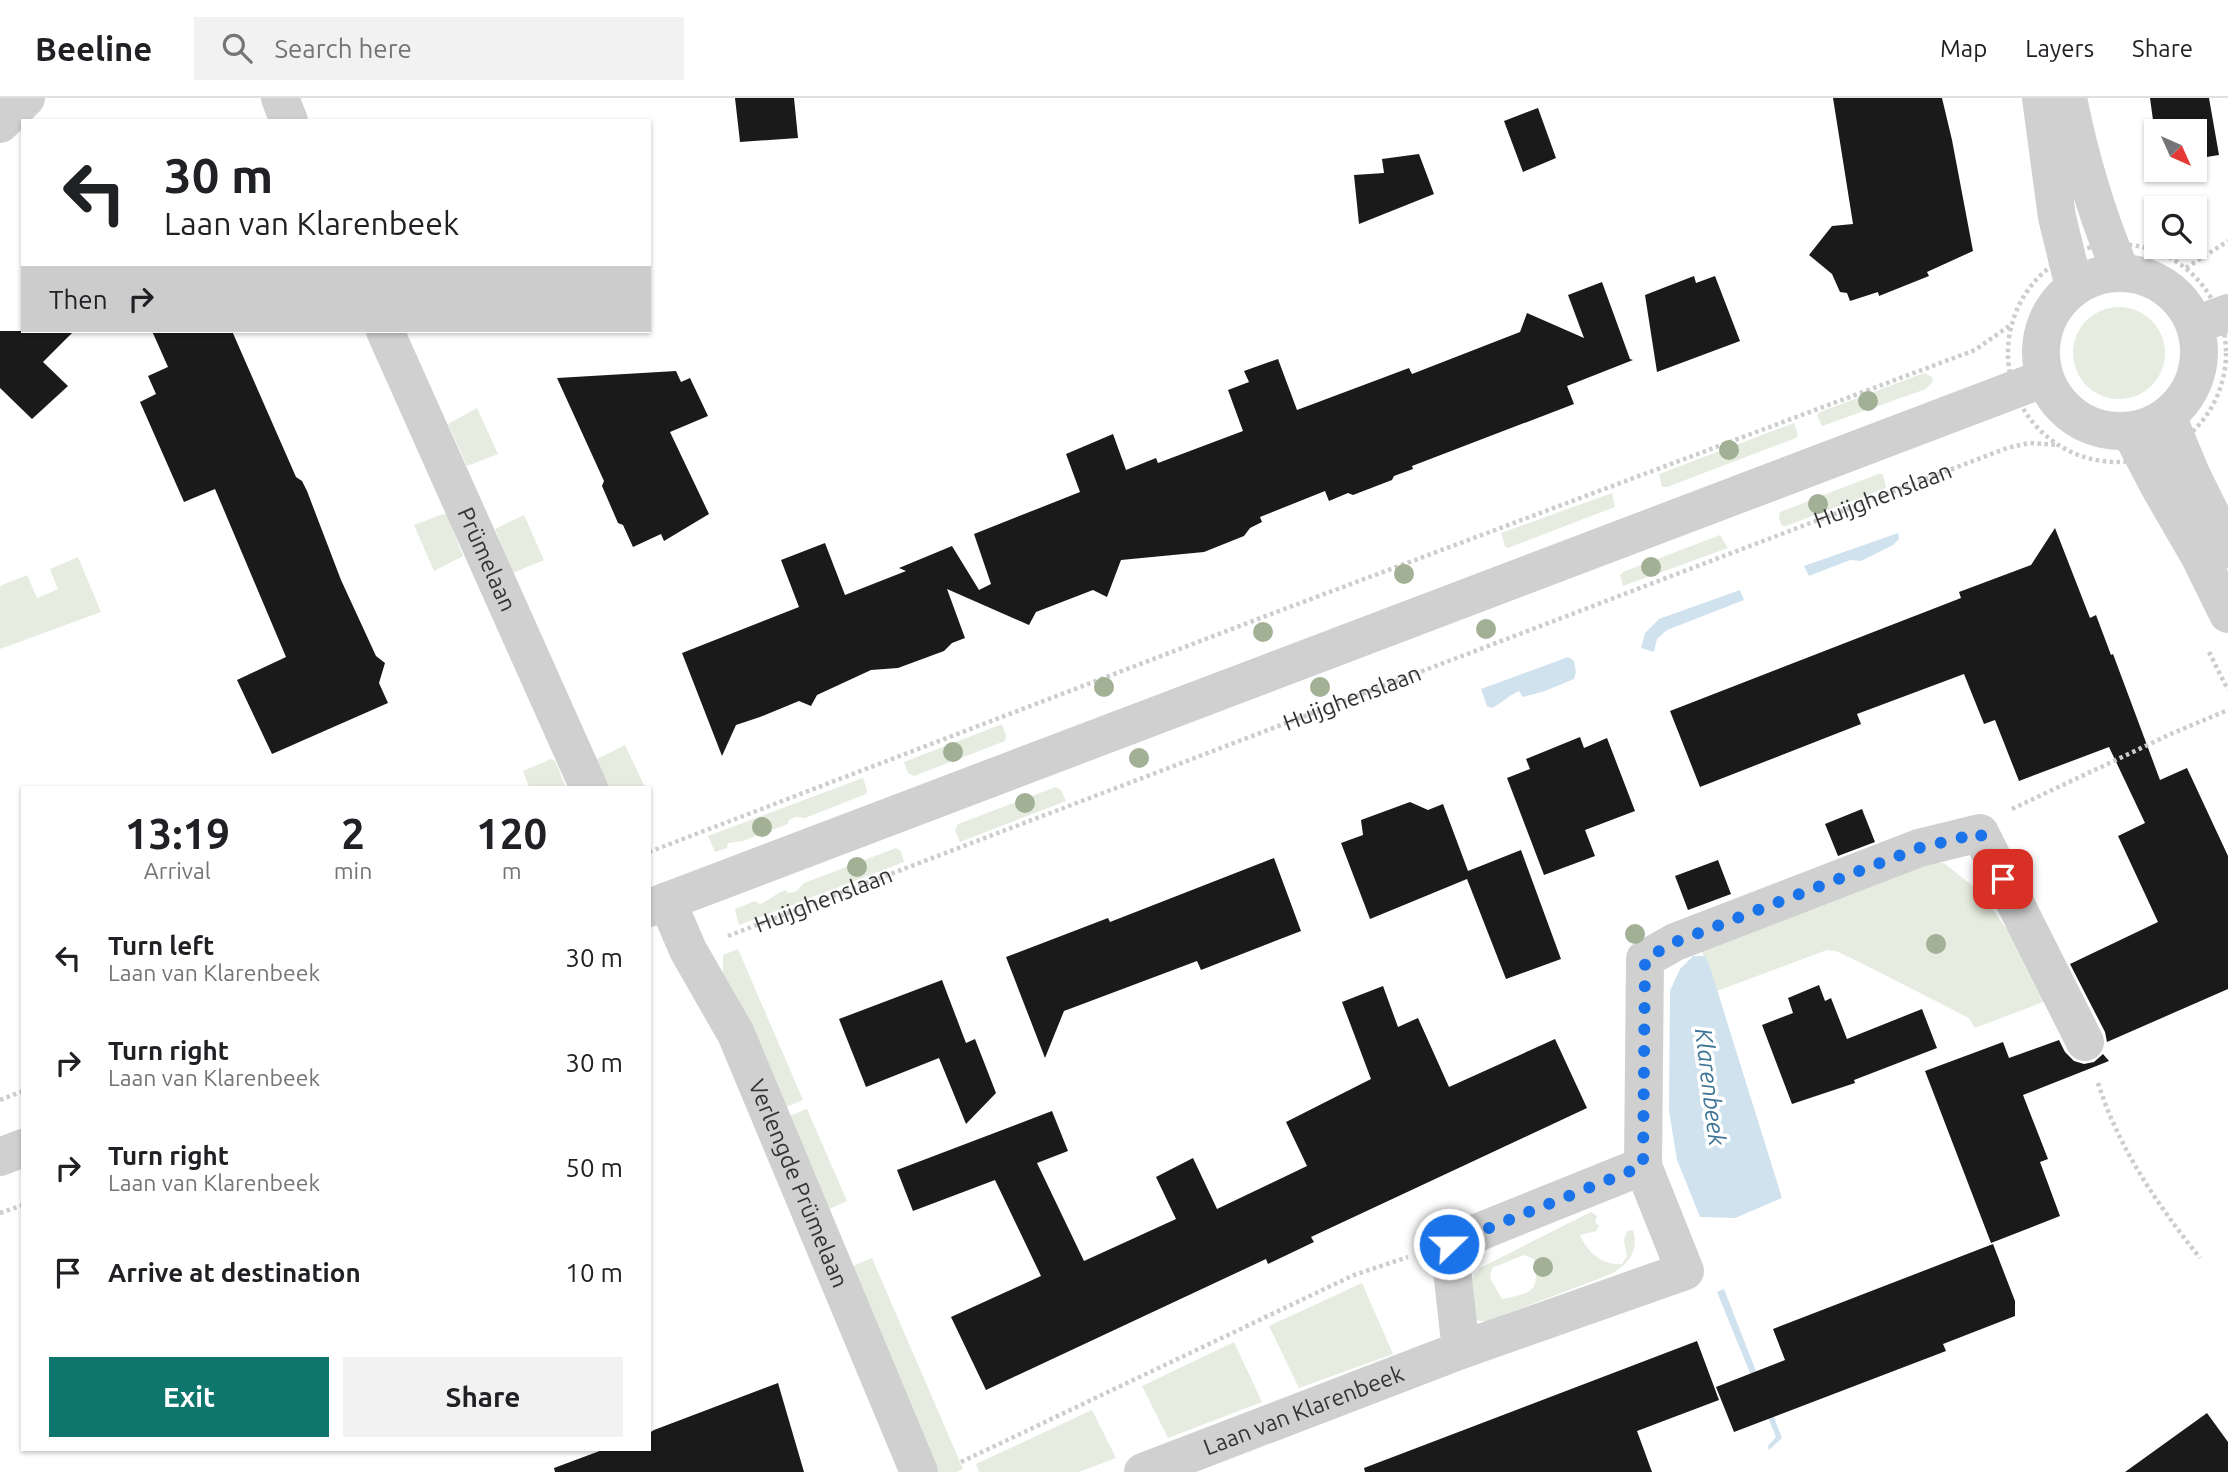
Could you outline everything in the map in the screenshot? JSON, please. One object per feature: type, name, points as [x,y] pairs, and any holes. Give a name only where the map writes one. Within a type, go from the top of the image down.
[{"type":"street","points":[[0,124],[26,98]]},
{"type":"street","points":[[280,98],[288,119]]},
{"type":"street","points":[[2041,98],[2057,217],[2074,287]]},
{"type":"street","points":[[2068,98],[2077,144],[2095,206],[2121,272]]},
{"type":"street","points":[[2121,272],[2158,282],[2174,293],[2187,308],[2212,319],[2199,350],[2196,376],[2185,398],[2167,416],[2155,423],[2130,430],[2103,429],[2078,420],[2058,402],[2045,378],[2040,353],[2044,327],[2056,305],[2074,287],[2104,273],[2121,272]]},
{"type":"street","name":"Prümelaan","points":[[386,333],[588,786]]},
{"type":"street","points":[[658,904],[2045,378]]},
{"type":"street","points":[[2167,416],[2228,549]]},
{"type":"street","points":[[2130,430],[2228,614]]},
{"type":"street","points":[[1980,833],[2085,1042]]},
{"type":"street","name":"Laan van Klarenbeek","points":[[1143,1472],[1461,1350],[1685,1271],[1643,1166],[1645,959],[1675,942],[1919,848],[1980,833]]},
{"type":"street","name":"Verlengde Prümelaan","points":[[658,904],[736,1034],[919,1472]]},
{"type":"street","points":[[0,1157],[21,1149]]},
{"type":"street","points":[[1461,1350],[1449,1244],[1643,1166]]},
{"type":"path","points":[[2186,268],[2228,241]]},
{"type":"path","points":[[2171,259],[2194,275]]},
{"type":"path","points":[[651,851],[1253,621],[1975,351],[2012,324],[2025,294]]},
{"type":"path","name":"Huijghenslaan","points":[[688,950],[2007,448],[2028,443],[2057,445],[2088,459],[2104,462]]},
{"type":"path","points":[[1980,833],[2000,815],[2228,710]]},
{"type":"path","points":[[2085,1042],[2108,1115],[2121,1142],[2166,1216],[2200,1258]]},
{"type":"path","points":[[0,1100],[21,1092]]},
{"type":"path","points":[[0,1213],[21,1206]]},
{"type":"path","points":[[958,1464],[1354,1275],[1449,1244]]},
{"type":"shaded area","points":[[2119,307],[2137,310],[2152,320],[2162,335],[2165,353],[2162,371],[2152,386],[2137,396],[2119,399],[2101,396],[2086,386],[2076,371],[2073,353],[2076,335],[2086,320],[2101,310]]},
{"type":"shaded area","points":[[1924,373],[1932,377],[1933,381],[1926,389],[1822,426],[1817,415],[1820,412]]},
{"type":"shaded area","points":[[477,408],[498,454],[467,466],[448,424]]},
{"type":"shaded area","points":[[1794,423],[1798,435],[1796,438],[1662,487],[1659,474]]},
{"type":"shaded area","points":[[1883,474],[1886,488],[1782,526],[1780,512]]},
{"type":"shaded area","points":[[1612,493],[1615,507],[1508,548],[1505,546],[1501,533]]},
{"type":"shaded area","points":[[443,514],[447,515],[463,556],[434,571],[414,525]]},
{"type":"shaded area","points":[[524,515],[544,560],[513,573],[495,529]]},
{"type":"shaded area","points":[[1720,535],[1728,548],[1623,586],[1620,575],[1623,572]]},
{"type":"shaded area","points":[[78,557],[101,612],[0,649],[0,586],[27,575],[37,598],[58,589],[50,569]]},
{"type":"shaded area","points":[[1002,724],[1005,741],[914,776],[908,773],[904,762]]},
{"type":"shaded area","points":[[625,745],[645,786],[607,786],[597,759]]},
{"type":"shaded area","points":[[551,759],[555,761],[566,786],[529,786],[523,771]]},
{"type":"shaded area","points":[[863,778],[866,794],[805,818],[796,817],[789,820],[788,824],[743,841],[728,843],[727,848],[715,852],[708,836]]},
{"type":"shaded area","points":[[1056,787],[1061,790],[1066,801],[960,842],[955,830],[958,824]]},
{"type":"shaded area","points":[[896,848],[901,851],[904,862],[739,925],[735,909],[755,901],[760,904],[785,890],[789,893],[797,891],[804,883]]},
{"type":"shaded area","points":[[1921,861],[1944,863],[1980,892],[2056,997],[1975,1028],[1969,1018],[1836,951],[1827,950],[1717,991],[1700,946]]},
{"type":"shaded area","points":[[738,949],[803,1100],[781,1109],[723,976],[723,955]]},
{"type":"shaded area","points":[[807,1109],[847,1201],[825,1211],[784,1118]]},
{"type":"shaded area","points":[[1591,1212],[1597,1216],[1595,1222],[1599,1226],[1596,1231],[1580,1235],[1596,1257],[1608,1263],[1622,1264],[1627,1256],[1624,1240],[1627,1231],[1633,1230],[1635,1238],[1631,1256],[1611,1274],[1485,1322],[1473,1319],[1470,1281],[1480,1268]],"holes":[[[1524,1255],[1534,1259],[1536,1279],[1532,1290],[1502,1299],[1490,1278],[1492,1268]]]},
{"type":"shaded area","points":[[872,1258],[963,1469],[957,1472],[938,1472],[850,1267]]},
{"type":"shaded area","points":[[1362,1283],[1393,1354],[1299,1388],[1269,1326]]},
{"type":"shaded area","points":[[1234,1342],[1262,1402],[1168,1438],[1142,1386]]},
{"type":"shaded area","points":[[1092,1410],[1116,1458],[1079,1472],[979,1472],[976,1464]]},
{"type":"water","points":[[1898,533],[1899,539],[1893,545],[1861,561],[1850,560],[1809,576],[1804,566]]},
{"type":"water","points":[[1740,590],[1744,600],[1667,630],[1657,639],[1654,652],[1641,648],[1645,633],[1659,619]]},
{"type":"water","points":[[1568,657],[1574,661],[1574,679],[1523,697],[1519,691],[1492,708],[1487,706],[1481,689]]},
{"type":"water","name":"Klarenbeek","points":[[1693,956],[1705,956],[1709,964],[1782,1198],[1735,1218],[1700,1217],[1677,1160],[1669,1111],[1670,991],[1680,969]]},
{"type":"water","points":[[1724,1289],[1782,1438],[1769,1450],[1768,1446],[1776,1437],[1717,1292]]},
{"type":"building","points":[[735,98],[794,98],[798,138],[740,142]]},
{"type":"building","points":[[1833,98],[1942,98],[1973,251],[1927,272],[1929,276],[1879,296],[1878,292],[1850,301],[1847,293],[1840,292],[1832,274],[1809,255],[1832,226],[1853,224]]},
{"type":"building","points":[[2150,98],[2209,98],[2219,155],[2207,157],[2207,119],[2153,119]]},
{"type":"building","points":[[1538,108],[1556,158],[1523,172],[1504,121]]},
{"type":"building","points":[[1419,154],[1434,194],[1359,224],[1354,175],[1384,173],[1382,159]]},
{"type":"building","points":[[1694,276],[1696,283],[1715,276],[1740,341],[1657,372],[1645,295]]},
{"type":"building","points":[[1602,282],[1630,359],[1633,360],[1567,386],[1574,404],[1412,466],[1413,469],[1394,476],[1392,480],[1353,495],[1348,493],[1329,501],[1325,491],[1260,517],[1262,522],[1250,528],[1244,536],[1204,552],[1121,560],[1107,597],[1093,590],[1036,612],[1029,625],[947,589],[965,638],[952,643],[944,651],[898,668],[871,670],[817,695],[811,706],[799,701],[736,725],[722,756],[682,653],[799,607],[781,560],[825,543],[845,595],[906,571],[899,568],[952,546],[979,590],[991,584],[974,534],[1080,492],[1066,454],[1113,434],[1126,470],[1156,458],[1158,463],[1243,431],[1228,390],[1249,382],[1244,371],[1278,359],[1297,410],[1409,368],[1412,374],[1520,332],[1527,313],[1584,338],[1568,295]]},
{"type":"building","points":[[0,331],[72,333],[43,362],[68,386],[32,419],[0,388]]},
{"type":"building","points":[[153,333],[233,333],[296,477],[302,481],[307,491],[341,580],[376,656],[385,663],[379,683],[388,703],[272,754],[237,680],[286,657],[215,489],[184,502],[140,402],[156,394],[148,376],[168,367]]},
{"type":"building","points":[[676,371],[681,382],[690,378],[708,416],[670,432],[709,514],[664,541],[661,534],[633,547],[623,525],[618,523],[602,486],[604,481],[557,378]]},
{"type":"building","points":[[2055,528],[2090,618],[2096,615],[2111,655],[2113,654],[2160,780],[2187,768],[2228,856],[2228,989],[2107,1042],[2105,1032],[2070,964],[2158,922],[2118,836],[2145,823],[2109,747],[2019,781],[1995,720],[1984,724],[1964,674],[1857,714],[1861,724],[1700,787],[1670,711],[1961,598],[1959,592],[2031,565]]},
{"type":"building","points":[[1580,737],[1584,748],[1607,738],[1635,811],[1585,830],[1595,856],[1544,875],[1507,778],[1530,769],[1526,759]]},
{"type":"building","points":[[1410,802],[1428,810],[1443,804],[1468,871],[1521,850],[1561,959],[1506,979],[1467,879],[1370,919],[1341,843],[1363,835],[1361,820]]},
{"type":"building","points":[[1862,809],[1875,842],[1838,856],[1825,824]]},
{"type":"building","points":[[1274,858],[1301,931],[1201,970],[1197,961],[1064,1011],[1045,1058],[1006,957],[1108,918],[1110,922]]},
{"type":"building","points":[[1718,860],[1731,894],[1688,910],[1675,876]]},
{"type":"building","points":[[942,980],[966,1043],[975,1039],[996,1093],[966,1124],[939,1058],[866,1087],[839,1019]]},
{"type":"building","points":[[1819,985],[1825,1001],[1831,998],[1847,1039],[1922,1009],[1937,1048],[1854,1080],[1855,1083],[1792,1104],[1762,1025],[1793,1013],[1788,998]]},
{"type":"building","points":[[1383,986],[1398,1027],[1418,1018],[1449,1087],[1555,1039],[1587,1108],[1311,1237],[1314,1242],[1268,1264],[1266,1259],[986,1390],[951,1317],[1041,1276],[995,1180],[913,1211],[897,1170],[1052,1111],[1068,1151],[1037,1163],[1084,1261],[1176,1219],[1156,1177],[1193,1158],[1217,1209],[1307,1166],[1286,1122],[1371,1079],[1342,1002]]},
{"type":"building","points":[[2059,1040],[2074,1061],[2084,1064],[2094,1062],[2103,1054],[2109,1061],[2023,1095],[2048,1159],[2040,1162],[2060,1216],[1991,1243],[1925,1071],[2003,1042],[2009,1058]]},
{"type":"building","points":[[1993,1244],[2015,1301],[2015,1316],[1943,1344],[1946,1351],[1734,1432],[1716,1387],[1785,1360],[1773,1329]]},
{"type":"building","points":[[1697,1341],[1719,1400],[1637,1431],[1652,1472],[1365,1472],[1364,1468]]},
{"type":"building","points":[[778,1383],[804,1472],[555,1472],[554,1468],[600,1451],[651,1451],[651,1432]]},
{"type":"building","points":[[2207,1413],[2228,1442],[2228,1472],[2125,1472]]},
{"type":"route","points":[[1449,1244],[1643,1166],[1645,959],[1675,942],[1919,848],[1980,833],[2003,879]]}]
